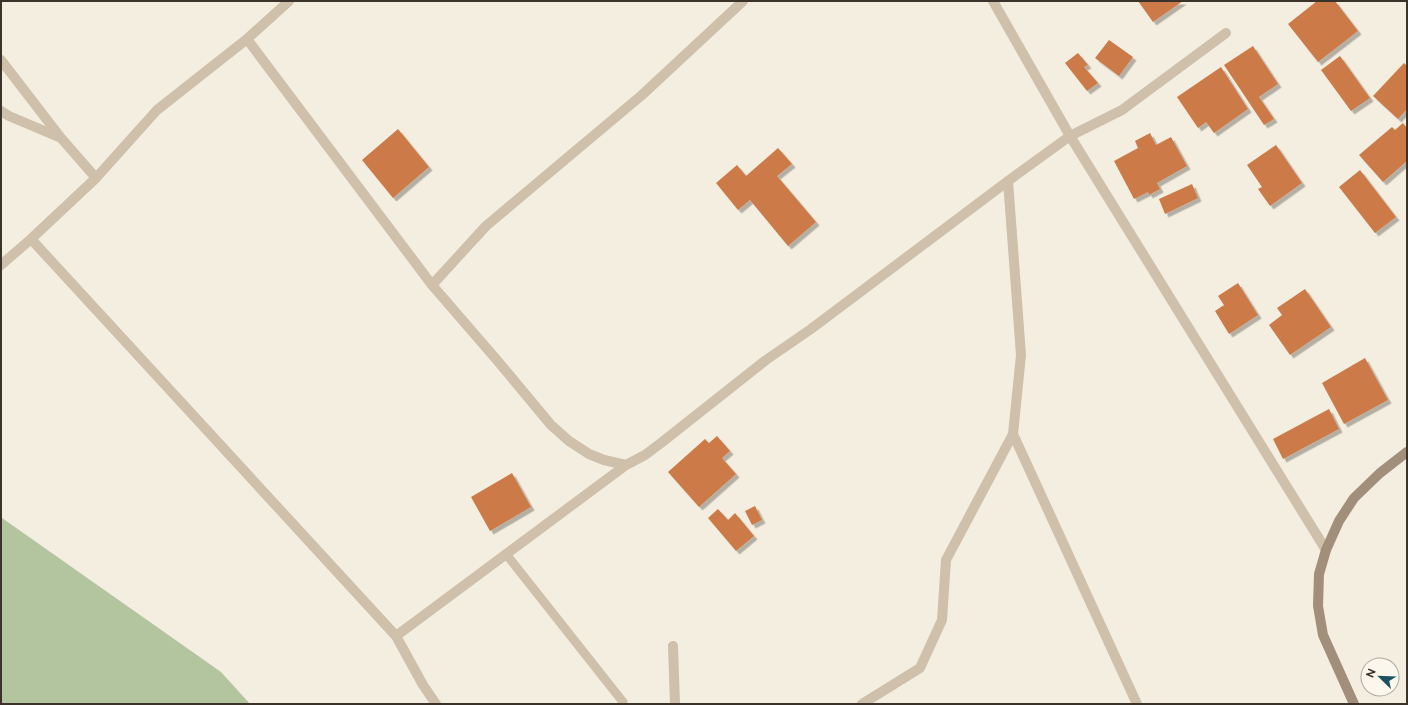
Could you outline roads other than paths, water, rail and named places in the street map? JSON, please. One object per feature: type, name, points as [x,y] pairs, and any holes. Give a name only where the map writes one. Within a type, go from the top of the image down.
[{"type":"street","points":[[1,265],[96,178],[157,110],[247,39],[289,1]]},
{"type":"street","points":[[432,285],[486,226],[642,95],[743,1]]},
{"type":"street","points":[[993,1],[1070,136],[1326,550]]},
{"type":"street","points":[[396,636],[626,465],[661,443],[766,360],[811,329],[1008,181],[1070,136],[1122,110],[1226,33]]},
{"type":"street","points":[[247,39],[432,285],[496,358],[550,425],[569,441],[589,454],[604,460],[626,465]]},
{"type":"street","points":[[1,60],[61,138],[96,178]]},
{"type":"street","points":[[1,111],[9,116],[61,138]]},
{"type":"street","points":[[866,703],[920,668],[942,620],[946,560],[1013,434],[1021,355],[1008,181]]},
{"type":"street","points":[[31,239],[396,636],[423,685],[436,704]]},
{"type":"street","points":[[1013,434],[1137,704]]},
{"type":"street","points":[[1354,704],[1323,635],[1318,606],[1320,574],[1326,550],[1339,521],[1354,498],[1380,473],[1407,452]]},
{"type":"street","points":[[673,646],[675,704]]},
{"type":"lane","points":[[506,554],[623,702]]}]
